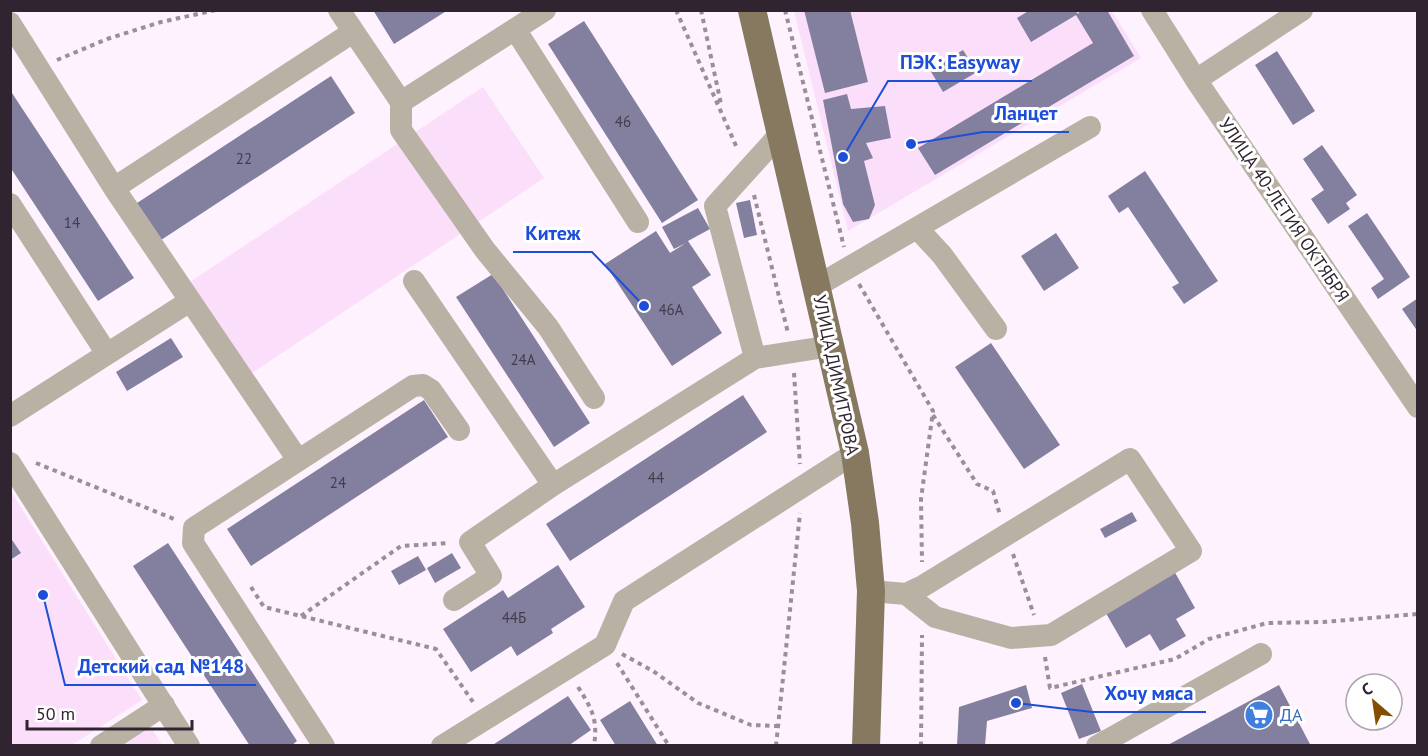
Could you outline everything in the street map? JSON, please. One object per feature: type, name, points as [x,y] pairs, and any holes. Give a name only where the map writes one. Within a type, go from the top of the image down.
[{"type":"main road","name":"УЛИЦА ДИМИТРОВА","points":[[752,10],[855,453],[865,523],[871,591],[866,746]]},
{"type":"street","points":[[339,10],[401,102],[401,130],[485,250],[548,327],[594,398]]},
{"type":"street","points":[[401,102],[545,10]]},
{"type":"street","name":"УЛИЦА 40-ЛЕТИЯ ОКТЯБРЯ","points":[[1152,10],[1196,80],[1418,407]]},
{"type":"street","points":[[1196,80],[1302,10]]},
{"type":"street","points":[[10,23],[114,188],[298,460]]},
{"type":"street","points":[[515,29],[638,222]]},
{"type":"street","points":[[114,188],[353,32]]},
{"type":"street","points":[[817,286],[1090,127]]},
{"type":"street","points":[[755,358],[715,206],[781,133]]},
{"type":"street","points":[[10,204],[107,354]]},
{"type":"street","points":[[917,228],[942,255],[996,329]]},
{"type":"street","points":[[414,281],[553,485]]},
{"type":"street","points":[[10,416],[190,301]]},
{"type":"street","points":[[454,600],[491,576],[470,542],[553,485],[755,358],[831,346]]},
{"type":"street","points":[[324,746],[193,543],[194,528],[413,386],[423,385],[431,390],[459,430]]},
{"type":"street","points":[[442,746],[605,645],[624,602],[855,453]]},
{"type":"street","points":[[871,591],[914,590],[1130,459],[1191,551],[1051,635],[1011,638],[935,617],[923,609],[914,590]]},
{"type":"street","points":[[21,462],[189,746]]},
{"type":"street","points":[[1098,746],[1262,654]]},
{"type":"street","points":[[101,746],[164,705]]},
{"type":"path","points":[[39,68],[106,39],[161,22],[216,10]]},
{"type":"path","points":[[701,10],[723,113]]},
{"type":"path","points":[[785,10],[849,267],[933,414],[977,484],[993,491],[1041,636],[1050,688],[1175,659],[1209,639],[1267,623],[1323,622],[1418,614]]},
{"type":"path","points":[[914,590],[921,499],[933,414]]},
{"type":"path","points":[[21,462],[194,528]]},
{"type":"path","points":[[301,616],[400,546],[470,542]]},
{"type":"path","points":[[246,581],[264,607],[436,649],[485,718]]},
{"type":"path","points":[[921,746],[923,609]]},
{"type":"path","points":[[605,645],[653,671],[698,703],[751,725],[777,726]]},
{"type":"path","points":[[605,645],[669,746]]},
{"type":"path","points":[[567,669],[593,711],[596,731],[594,746]]},
{"type":"shaded area","points":[[794,11],[1112,11],[1141,58],[848,231]]},
{"type":"shaded area","points":[[483,87],[544,178],[249,375],[187,284]]},
{"type":"shaded area","points":[[10,490],[142,700],[72,745],[11,745]]},
{"type":"shaded area","points":[[145,718],[162,745],[93,746]]},
{"type":"building","points":[[373,10],[448,10],[394,44]]},
{"type":"building","points":[[804,10],[850,10],[868,82],[825,93]]},
{"type":"building","points":[[1030,10],[1075,10],[1078,14],[1078,10],[1107,10],[1134,56],[935,175],[918,148],[1093,43],[1076,15],[1031,42],[1017,18]]},
{"type":"building","points":[[584,21],[698,200],[662,223],[548,44]]},
{"type":"building","points":[[963,50],[977,72],[943,92],[930,70]]},
{"type":"building","points":[[1277,51],[1315,111],[1293,125],[1255,65]]},
{"type":"building","points":[[331,76],[355,113],[158,242],[134,205]]},
{"type":"building","points":[[10,90],[134,278],[98,301],[10,167]]},
{"type":"building","points":[[847,94],[851,109],[885,106],[891,138],[866,143],[873,158],[864,161],[875,205],[869,219],[853,222],[843,204],[823,100]]},
{"type":"building","points":[[1322,145],[1357,195],[1346,203],[1350,209],[1328,224],[1311,199],[1324,190],[1303,159]]},
{"type":"building","points":[[1145,171],[1218,281],[1184,304],[1172,287],[1179,283],[1128,207],[1119,213],[1108,196]]},
{"type":"building","points":[[750,200],[757,235],[744,238],[736,203]]},
{"type":"building","points":[[698,208],[710,229],[688,241],[711,275],[692,287],[722,333],[672,366],[605,264],[656,231],[670,253],[686,243],[674,249],[662,227]]},
{"type":"building","points":[[1367,213],[1410,277],[1378,299],[1371,288],[1384,279],[1348,226]]},
{"type":"building","points":[[1056,233],[1079,268],[1044,291],[1021,256]]},
{"type":"building","points":[[493,274],[590,423],[554,447],[456,297]]},
{"type":"building","points":[[1418,298],[1418,332],[1402,309]]},
{"type":"building","points":[[171,338],[183,357],[127,391],[116,372]]},
{"type":"building","points":[[991,343],[1060,445],[1024,469],[955,367]]},
{"type":"building","points":[[743,395],[767,432],[570,561],[546,524]]},
{"type":"building","points":[[424,400],[448,437],[251,566],[227,529]]},
{"type":"building","points":[[1132,512],[1137,521],[1105,538],[1100,529]]},
{"type":"building","points":[[10,537],[21,553],[10,560]]},
{"type":"building","points":[[168,543],[297,741],[291,746],[250,746],[133,566]]},
{"type":"building","points":[[452,553],[461,568],[435,583],[427,568]]},
{"type":"building","points":[[418,556],[426,570],[399,585],[391,571]]},
{"type":"building","points":[[558,565],[585,607],[551,629],[553,633],[517,656],[511,646],[471,672],[443,629],[503,590],[508,598]]},
{"type":"building","points":[[1173,569],[1195,608],[1176,619],[1186,636],[1160,651],[1150,634],[1126,648],[1103,608]]},
{"type":"building","points":[[1082,684],[1101,731],[1079,739],[1061,693]]},
{"type":"building","points":[[1026,685],[1032,708],[987,721],[985,746],[957,746],[959,707]]},
{"type":"building","name":"ДА","points":[[1279,685],[1311,746],[1166,746]]},
{"type":"building","points":[[568,696],[591,730],[568,746],[491,746]]},
{"type":"building","points":[[630,701],[658,746],[616,746],[600,720]]},
{"type":"place","name":"Ланцет","points":[[911,144]]},
{"type":"place","name":"ПЭК: Easyway","points":[[843,157]]},
{"type":"place","name":"Китеж","points":[[644,306]]},
{"type":"place","name":"Детский сад №148","points":[[43,595]]},
{"type":"place","name":"Хочу мяса","points":[[1016,703]]},
{"type":"place","name":"ДА","points":[[1259,715]]}]
